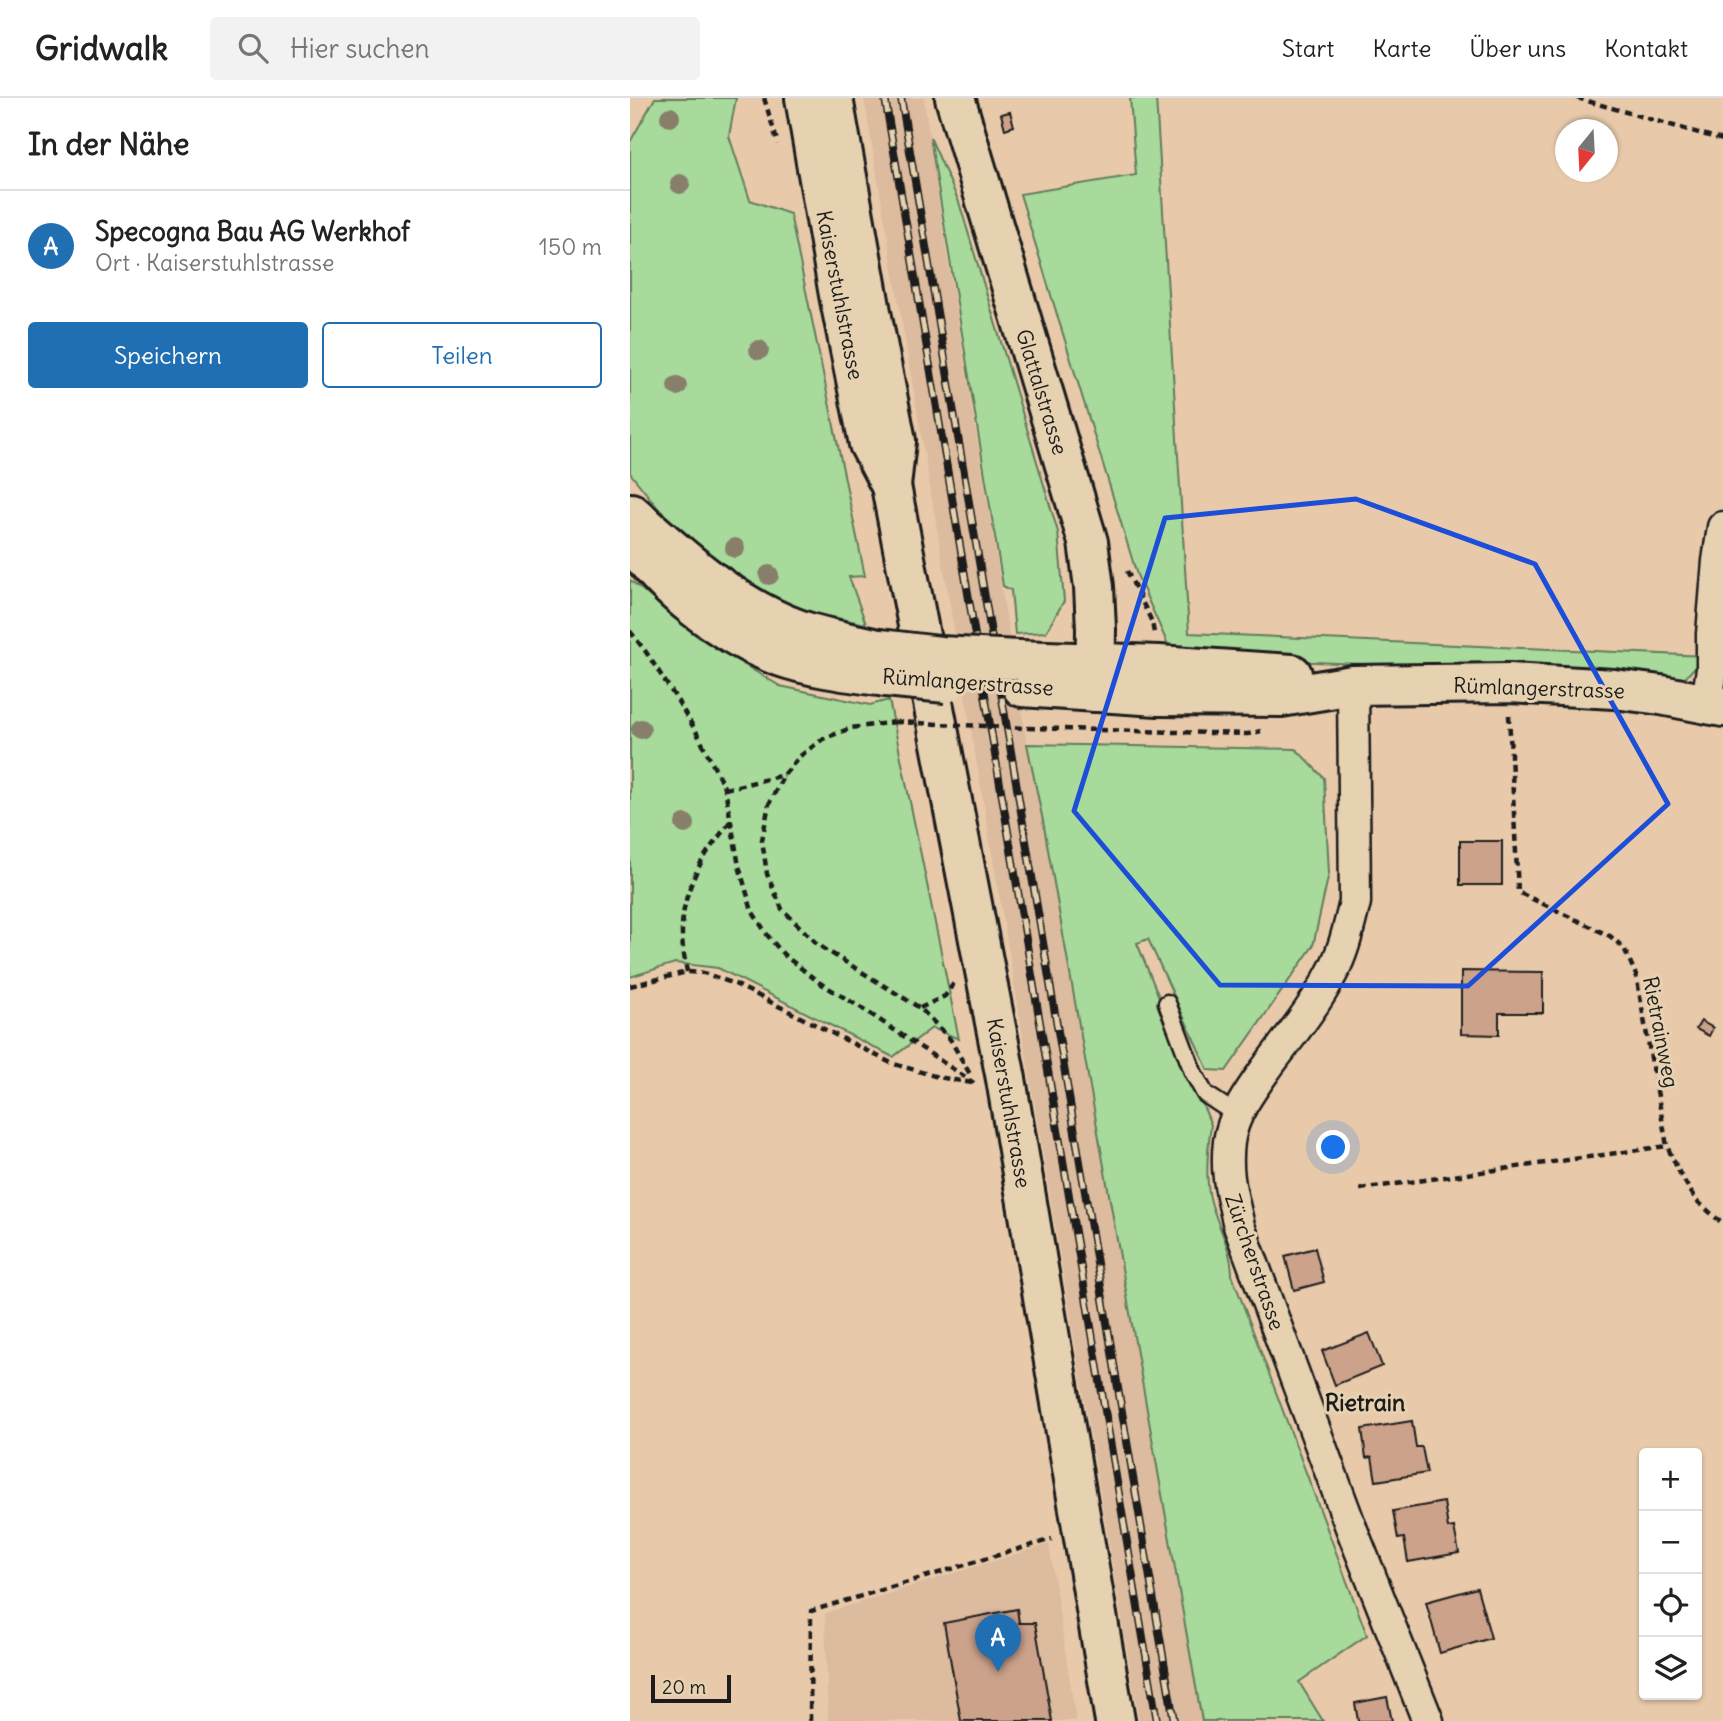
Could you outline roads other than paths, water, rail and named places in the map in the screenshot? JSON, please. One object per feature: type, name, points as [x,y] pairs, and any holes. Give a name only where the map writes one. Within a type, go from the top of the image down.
[{"type":"main road","name":"Kaiserstuhlstrasse","points":[[805,98],[839,295],[869,444],[891,486],[1006,1079],[1115,1721]]},
{"type":"main road","name":"Kaiserstuhlstrasse","points":[[832,98],[896,441],[891,486]]},
{"type":"main road","name":"Glattalstrasse","points":[[955,98],[1087,542],[1094,587],[1095,677]]},
{"type":"main road","name":"Rümlangerstrasse","points":[[630,512],[701,575],[743,603],[795,628],[834,639],[882,663],[942,683],[1020,674],[1095,677],[1158,696],[1281,697],[1353,685],[1509,683],[1614,689],[1715,705]]},
{"type":"main road","name":"Rümlangerstrasse","points":[[630,535],[650,567],[676,591],[706,615],[747,640],[780,656],[808,664],[882,663]]},
{"type":"street","points":[[1715,705],[1712,634],[1723,527]]},
{"type":"street","name":"Zürcherstrasse","points":[[1353,685],[1354,902],[1347,937],[1332,973],[1250,1090],[1237,1115],[1229,1140],[1227,1176],[1239,1226],[1352,1530],[1428,1721]]},
{"type":"lane","points":[[1167,1003],[1193,1072],[1205,1094],[1237,1115]]},
{"type":"railway","points":[[885,98],[1157,1721]]},
{"type":"railway","points":[[901,98],[1174,1721]]},
{"type":"place","name":"Specogna Bau AG Werkhof","points":[[998,1672]]},
{"type":"district","name":"Rietrain","points":[[1365,1402]]}]
